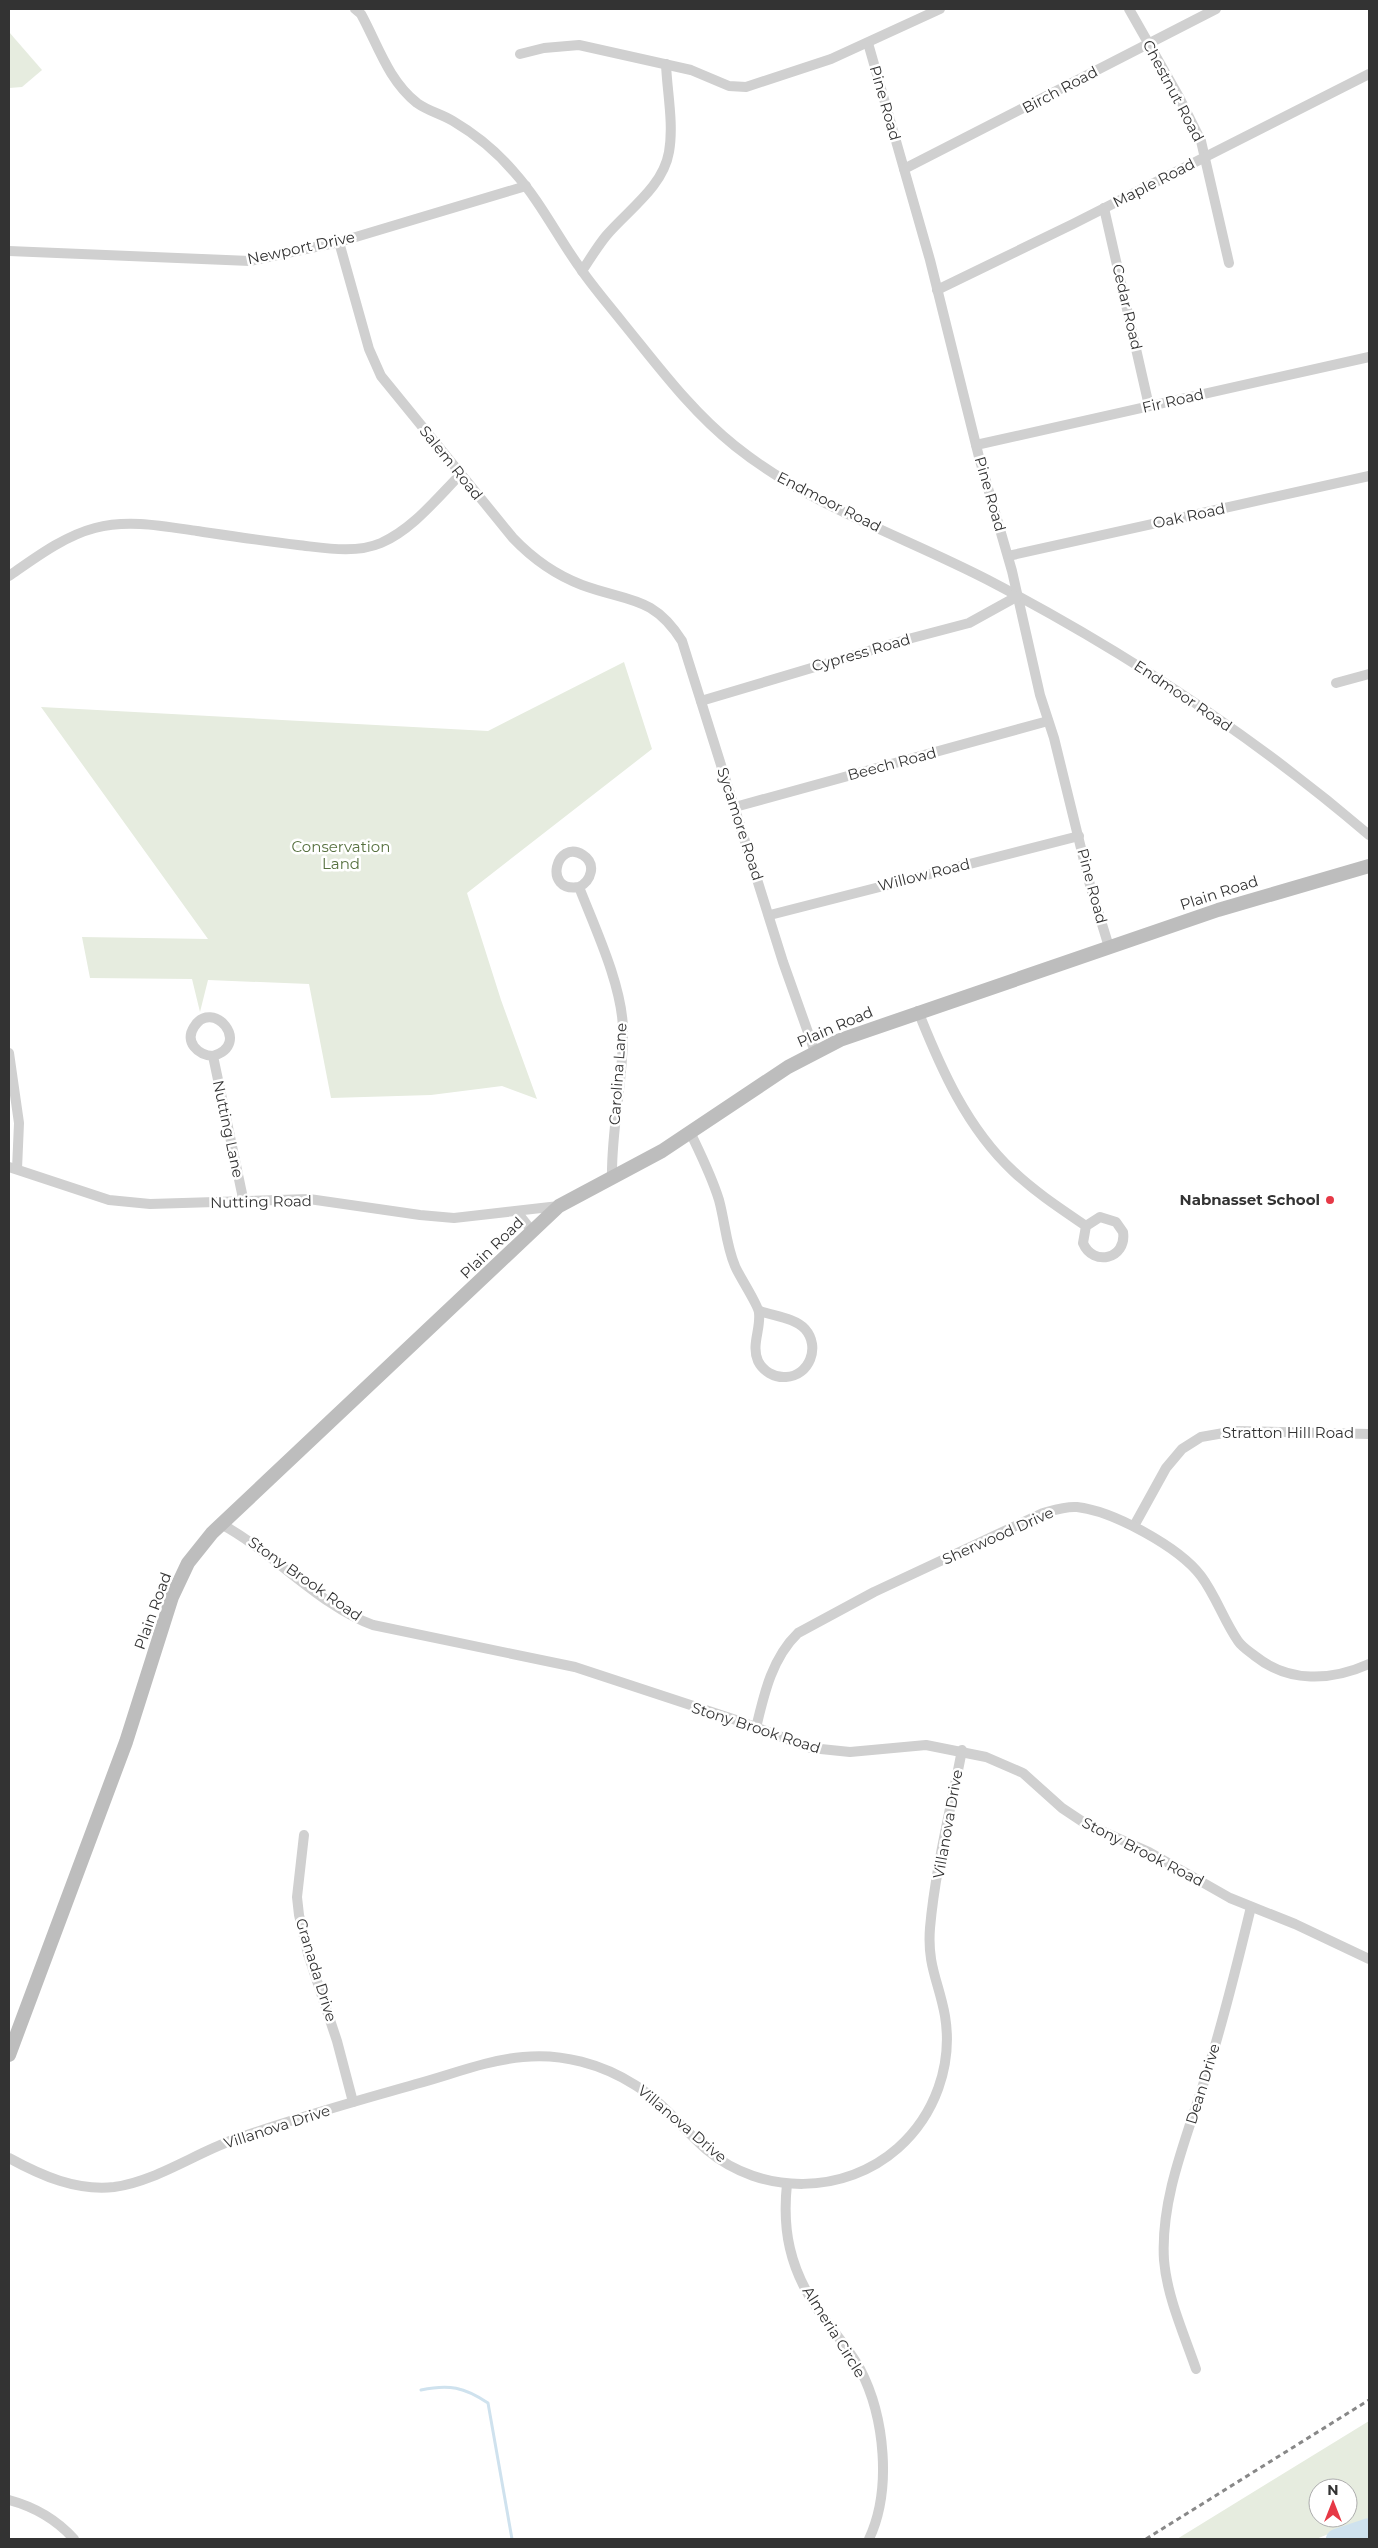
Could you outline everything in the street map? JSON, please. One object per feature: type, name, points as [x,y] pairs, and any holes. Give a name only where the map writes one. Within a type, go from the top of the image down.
[{"type":"main road","name":"Plain Road","points":[[9,2055],[126,1742],[172,1597],[188,1563],[221,1524],[462,1301],[559,1206],[691,1134],[788,1067],[814,1052],[918,1011],[1109,946],[1218,910],[1369,866]]},
{"type":"street","name":"Endmoor Road","points":[[355,9],[360,14],[386,66],[400,86],[419,104],[452,121],[487,146],[526,186],[582,271],[678,391],[732,444],[794,487],[949,560],[1090,636],[1180,692],[1251,742],[1369,835]]},
{"type":"street","points":[[520,54],[544,48],[579,45],[691,70],[729,86],[746,86],[801,70],[868,43],[940,9]]},
{"type":"street","name":"Chestnut Road","points":[[1129,9],[1179,97],[1201,141],[1229,263]]},
{"type":"street","name":"Birch Road","points":[[904,170],[1216,9]]},
{"type":"street","name":"Pine Road","points":[[868,43],[937,290],[976,445],[1008,556],[1040,695],[1109,946]]},
{"type":"street","points":[[582,271],[606,236],[656,181],[665,166],[670,151],[666,64]]},
{"type":"street","name":"Maple Road","points":[[937,290],[1369,74]]},
{"type":"street","name":"Newport Drive","points":[[9,251],[242,261],[275,257],[339,242],[526,186]]},
{"type":"street","name":"Cedar Road","points":[[1104,208],[1149,406]]},
{"type":"street","name":"Salem Road","points":[[339,242],[369,349],[381,376],[513,538],[527,553],[581,585],[649,606]]},
{"type":"street","name":"Fir Road","points":[[976,445],[1369,357]]},
{"type":"street","points":[[9,576],[72,537],[93,528],[126,523],[156,525],[312,547],[351,550],[365,548],[396,535],[409,526],[461,474]]},
{"type":"street","name":"Oak Road","points":[[1008,556],[1369,476]]},
{"type":"street","name":"Cypress Road","points":[[701,700],[969,623],[1018,596]]},
{"type":"street","name":"Sycamore Road","points":[[649,606],[672,626],[682,641],[770,915],[783,962],[814,1052]]},
{"type":"street","points":[[1336,683],[1369,674]]},
{"type":"street","name":"Beech Road","points":[[735,807],[1048,721]]},
{"type":"street","name":"Willow Road","points":[[770,915],[1079,836]]},
{"type":"street","name":"Carolina Lane","points":[[579,887],[601,942],[622,1013],[623,1042],[612,1144],[612,1178]]},
{"type":"street","points":[[918,1011],[952,1087],[983,1138],[1024,1182],[1086,1226]]},
{"type":"street","points":[[9,1053],[19,1123],[13,1168]]},
{"type":"street","name":"Nutting Lane","points":[[213,1056],[244,1203]]},
{"type":"street","points":[[691,1134],[715,1188],[735,1268],[760,1311],[755,1351],[760,1365],[766,1371],[780,1377],[788,1377],[802,1371],[811,1359],[812,1343],[809,1336],[799,1324],[760,1311]]},
{"type":"street","name":"Nutting Road","points":[[13,1168],[109,1200],[150,1204],[244,1203],[309,1199],[454,1218],[559,1206]]},
{"type":"street","points":[[518,1212],[532,1231]]},
{"type":"street","points":[[1100,1218],[1116,1222],[1123,1232],[1120,1249],[1114,1255],[1106,1258],[1098,1258],[1090,1254],[1082,1238],[1086,1226],[1092,1220],[1100,1218]]},
{"type":"street","name":"Stratton Hill Road","points":[[1134,1526],[1166,1468],[1182,1449],[1202,1437],[1235,1431],[1369,1434]]},
{"type":"street","name":"Sherwood Drive","points":[[756,1728],[763,1698],[778,1658],[788,1642],[815,1623],[874,1592],[1044,1513],[1077,1507],[1134,1526],[1182,1557],[1200,1574],[1240,1644],[1270,1668],[1282,1673],[1320,1677],[1340,1674],[1369,1664]]},
{"type":"street","name":"Stony Brook Road","points":[[221,1524],[241,1534],[303,1582],[358,1620],[394,1630],[575,1667],[756,1728],[791,1742],[825,1751],[850,1752],[926,1745],[962,1750],[1010,1766],[1033,1781],[1062,1808],[1086,1824],[1149,1852],[1251,1907],[1295,1924],[1369,1958]]},
{"type":"street","name":"Villanova Drive","points":[[9,2158],[34,2172],[65,2183],[99,2187],[116,2186],[150,2177],[232,2141],[353,2102],[484,2065],[521,2057],[542,2056],[581,2061],[620,2076],[639,2087],[707,2150],[731,2166],[758,2178],[787,2184],[831,2181],[859,2172],[879,2162],[897,2149],[917,2128],[938,2089],[945,2060],[947,2031],[942,2002],[931,1967],[930,1930],[962,1750]]},
{"type":"street","name":"Granada Drive","points":[[304,1835],[297,1897],[298,1915],[308,1954],[337,2041],[353,2102]]},
{"type":"street","name":"Dean Drive","points":[[1196,2369],[1174,2304],[1164,2261],[1164,2224],[1178,2165],[1222,2023],[1251,1907]]},
{"type":"street","name":"Almeria Circle","points":[[787,2184],[786,2233],[794,2264],[815,2306],[860,2370],[880,2431],[883,2454],[882,2501],[877,2524],[870,2539]]},
{"type":"street","points":[[9,2500],[45,2514],[74,2539]]},
{"type":"green space","points":[[9,32],[42,70],[22,87],[9,88]]},
{"type":"green space","name":"Conservation Land","points":[[624,662],[652,749],[467,893],[501,1000],[537,1099],[502,1086],[431,1095],[331,1098],[309,984],[208,980],[200,1012],[192,979],[90,978],[82,937],[208,939],[41,707],[488,731]]},
{"type":"green space","points":[[1369,2421],[1369,2518],[1358,2522],[1358,2478],[1308,2478],[1308,2528],[1344,2528],[1316,2539],[1177,2539]]},
{"type":"waterway","points":[[421,2390],[440,2387],[456,2388],[471,2393],[488,2403],[512,2539]]},
{"type":"waterway","points":[[1336,2539],[1369,2528]]},
{"type":"railway","points":[[1146,2539],[1369,2400]]},
{"type":"place","name":"Nabnasset School","points":[[1330,1200]]}]
